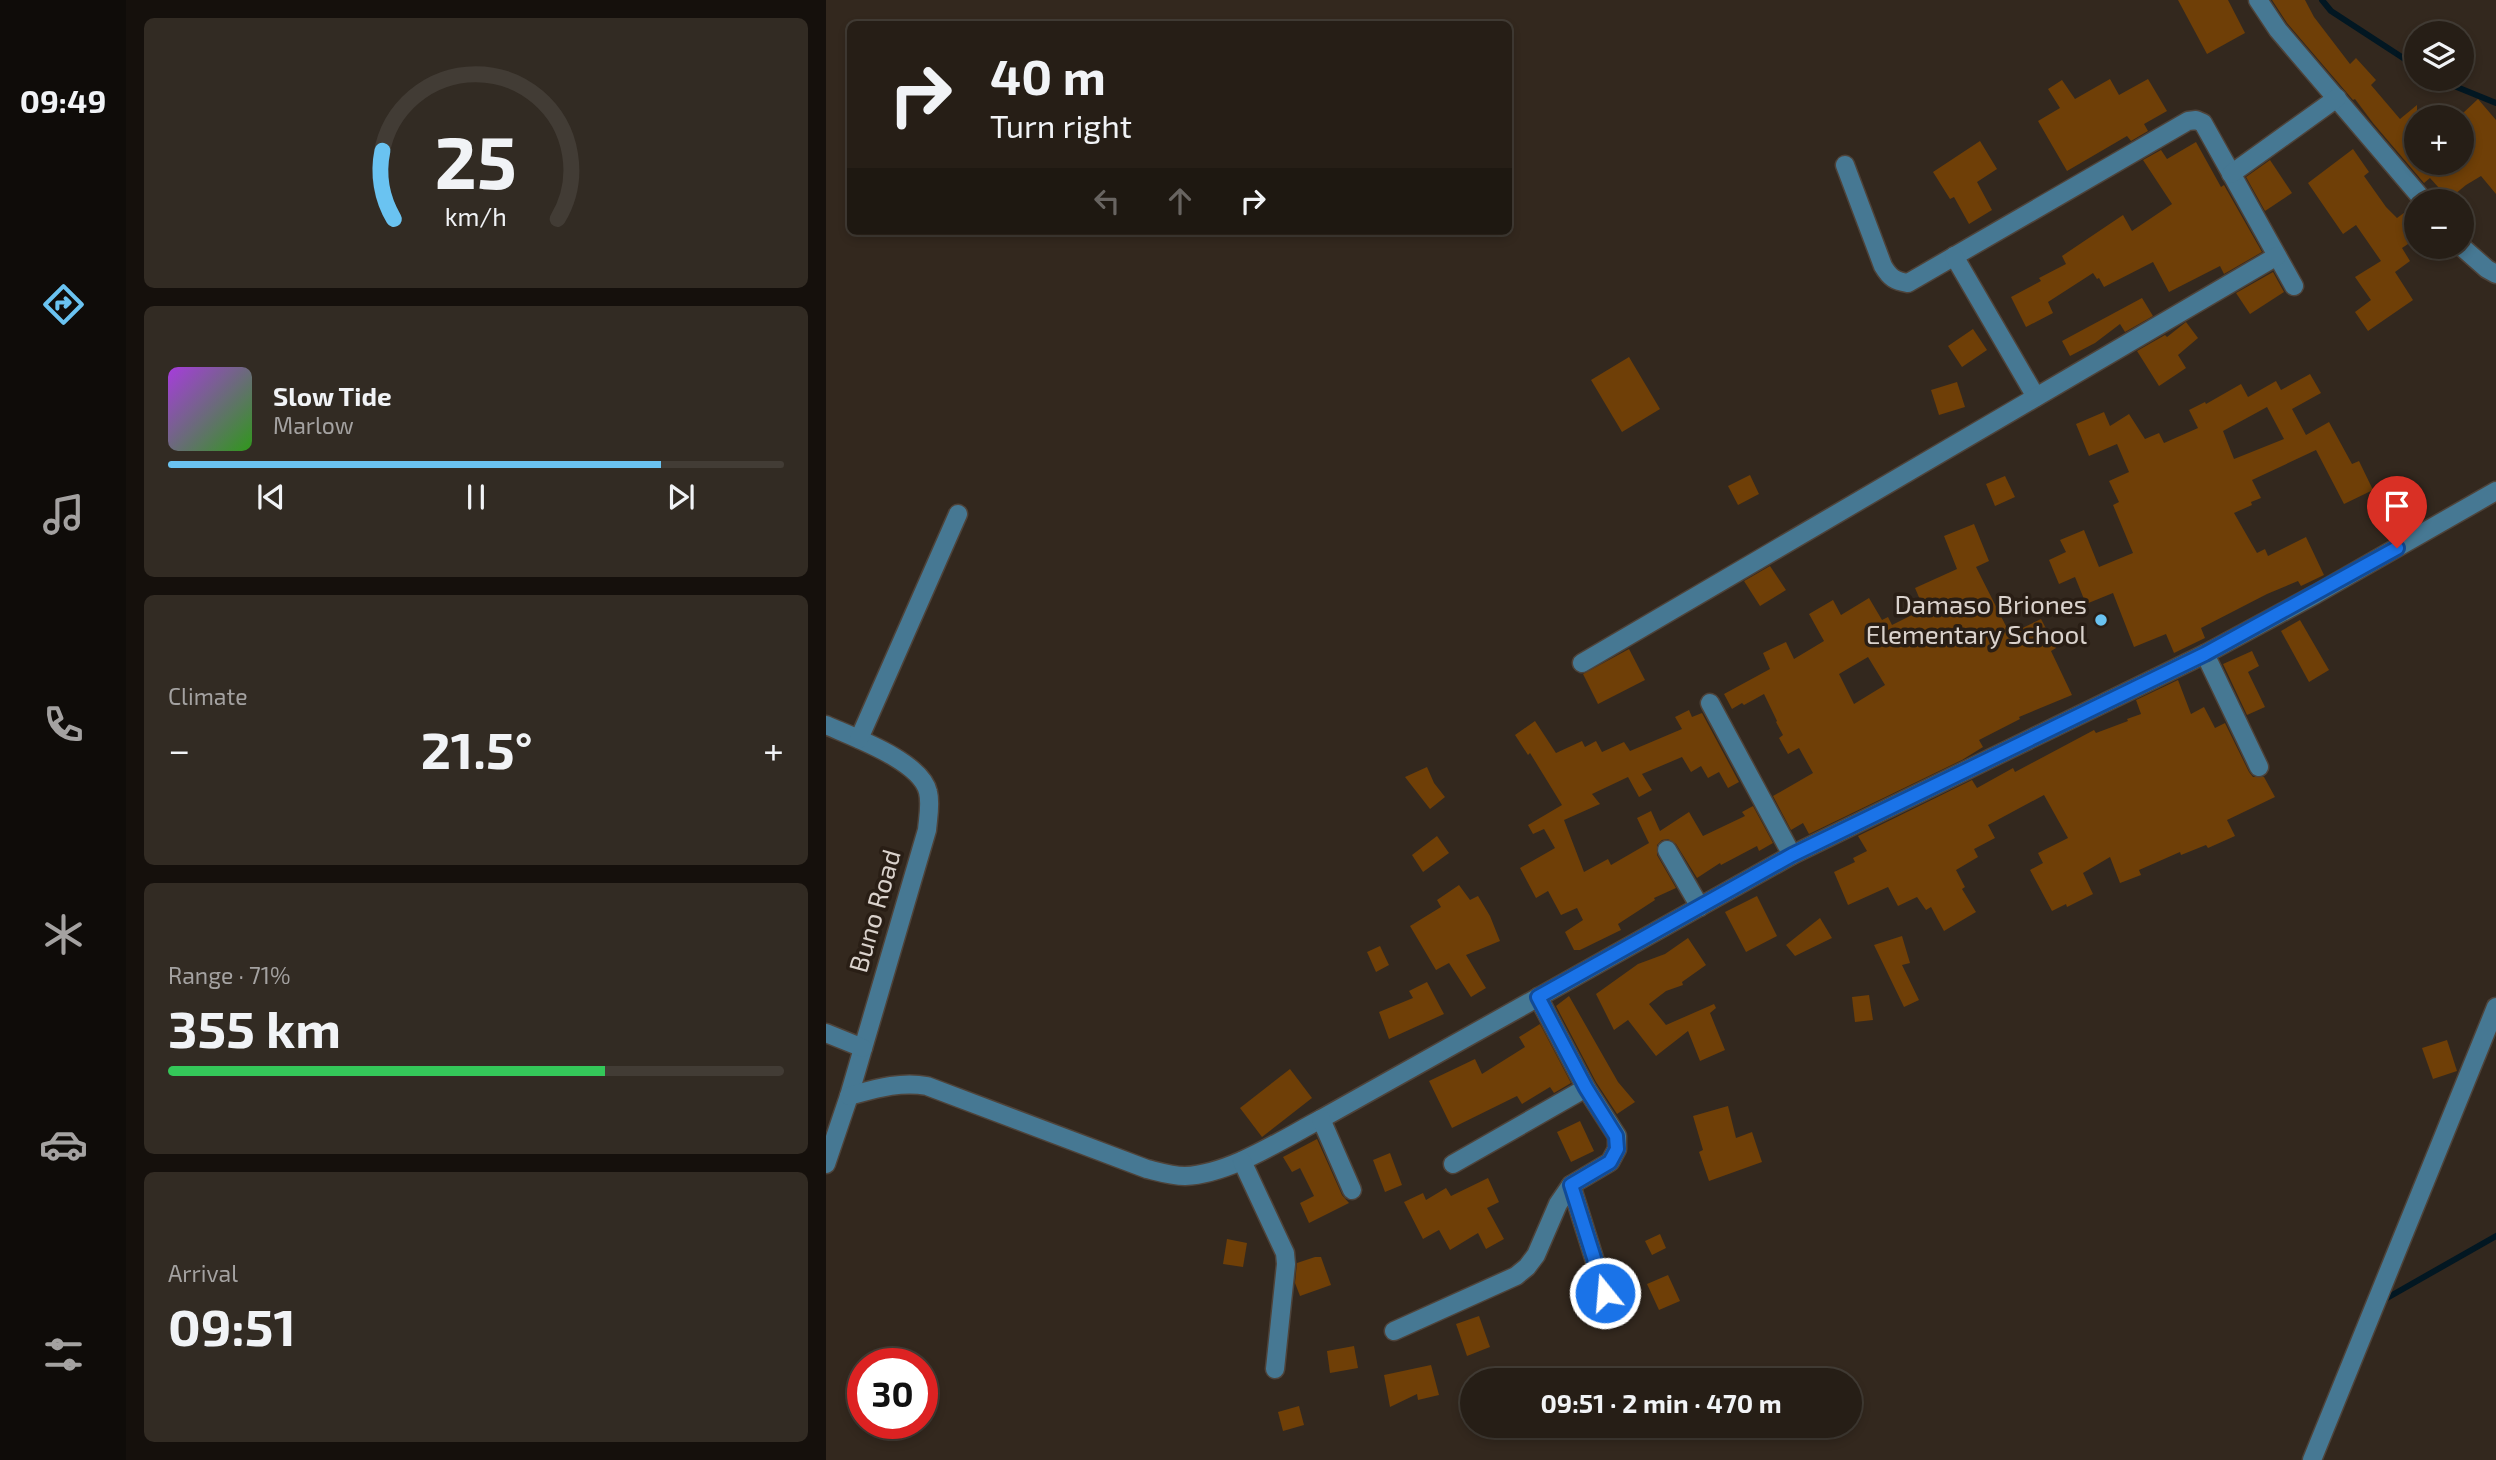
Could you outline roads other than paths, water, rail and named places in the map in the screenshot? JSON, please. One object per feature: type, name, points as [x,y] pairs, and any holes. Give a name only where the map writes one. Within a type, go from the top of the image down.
[{"type":"street","points":[[2258,0],[2278,30],[2414,189]]},
{"type":"street","points":[[2231,174],[2337,98]]},
{"type":"street","points":[[1845,165],[1889,276],[1908,283],[2188,121],[2196,120],[2203,123],[2294,286]]},
{"type":"street","points":[[1954,256],[2036,397]]},
{"type":"street","points":[[1582,663],[2277,256]]},
{"type":"street","points":[[2474,258],[2496,274]]},
{"type":"street","points":[[849,1096],[895,1084],[927,1086],[1147,1169],[1182,1176],[1241,1161],[1321,1119],[1792,855],[2205,654],[2496,491]]},
{"type":"street","points":[[859,739],[958,514]]},
{"type":"street","points":[[2205,654],[2259,767]]},
{"type":"street","points":[[1710,703],[1792,855]]},
{"type":"street","name":"Buno Road","points":[[826,725],[907,765],[921,777],[928,790],[929,803],[927,830],[849,1096],[826,1164]]},
{"type":"street","points":[[1667,850],[1700,907]]},
{"type":"street","points":[[1394,1331],[1516,1276],[1536,1255],[1558,1204],[1571,1185],[1610,1162],[1617,1149],[1616,1136],[1586,1088],[1538,997]]},
{"type":"street","points":[[2312,1460],[2496,1007]]},
{"type":"street","points":[[826,1033],[863,1048]]},
{"type":"street","points":[[1453,1164],[1586,1088]]},
{"type":"street","points":[[1321,1119],[1352,1190]]},
{"type":"street","points":[[1241,1161],[1285,1254],[1275,1368]]},
{"type":"street","points":[[1571,1185],[1605,1293]]},
{"type":"waterway","points":[[2322,0],[2331,11],[2404,59]]},
{"type":"waterway","points":[[2466,91],[2496,103]]},
{"type":"waterway","points":[[2380,1302],[2496,1236]]},
{"type":"place","name":"Damaso Briones Elementary School","points":[[2101,620]]}]
